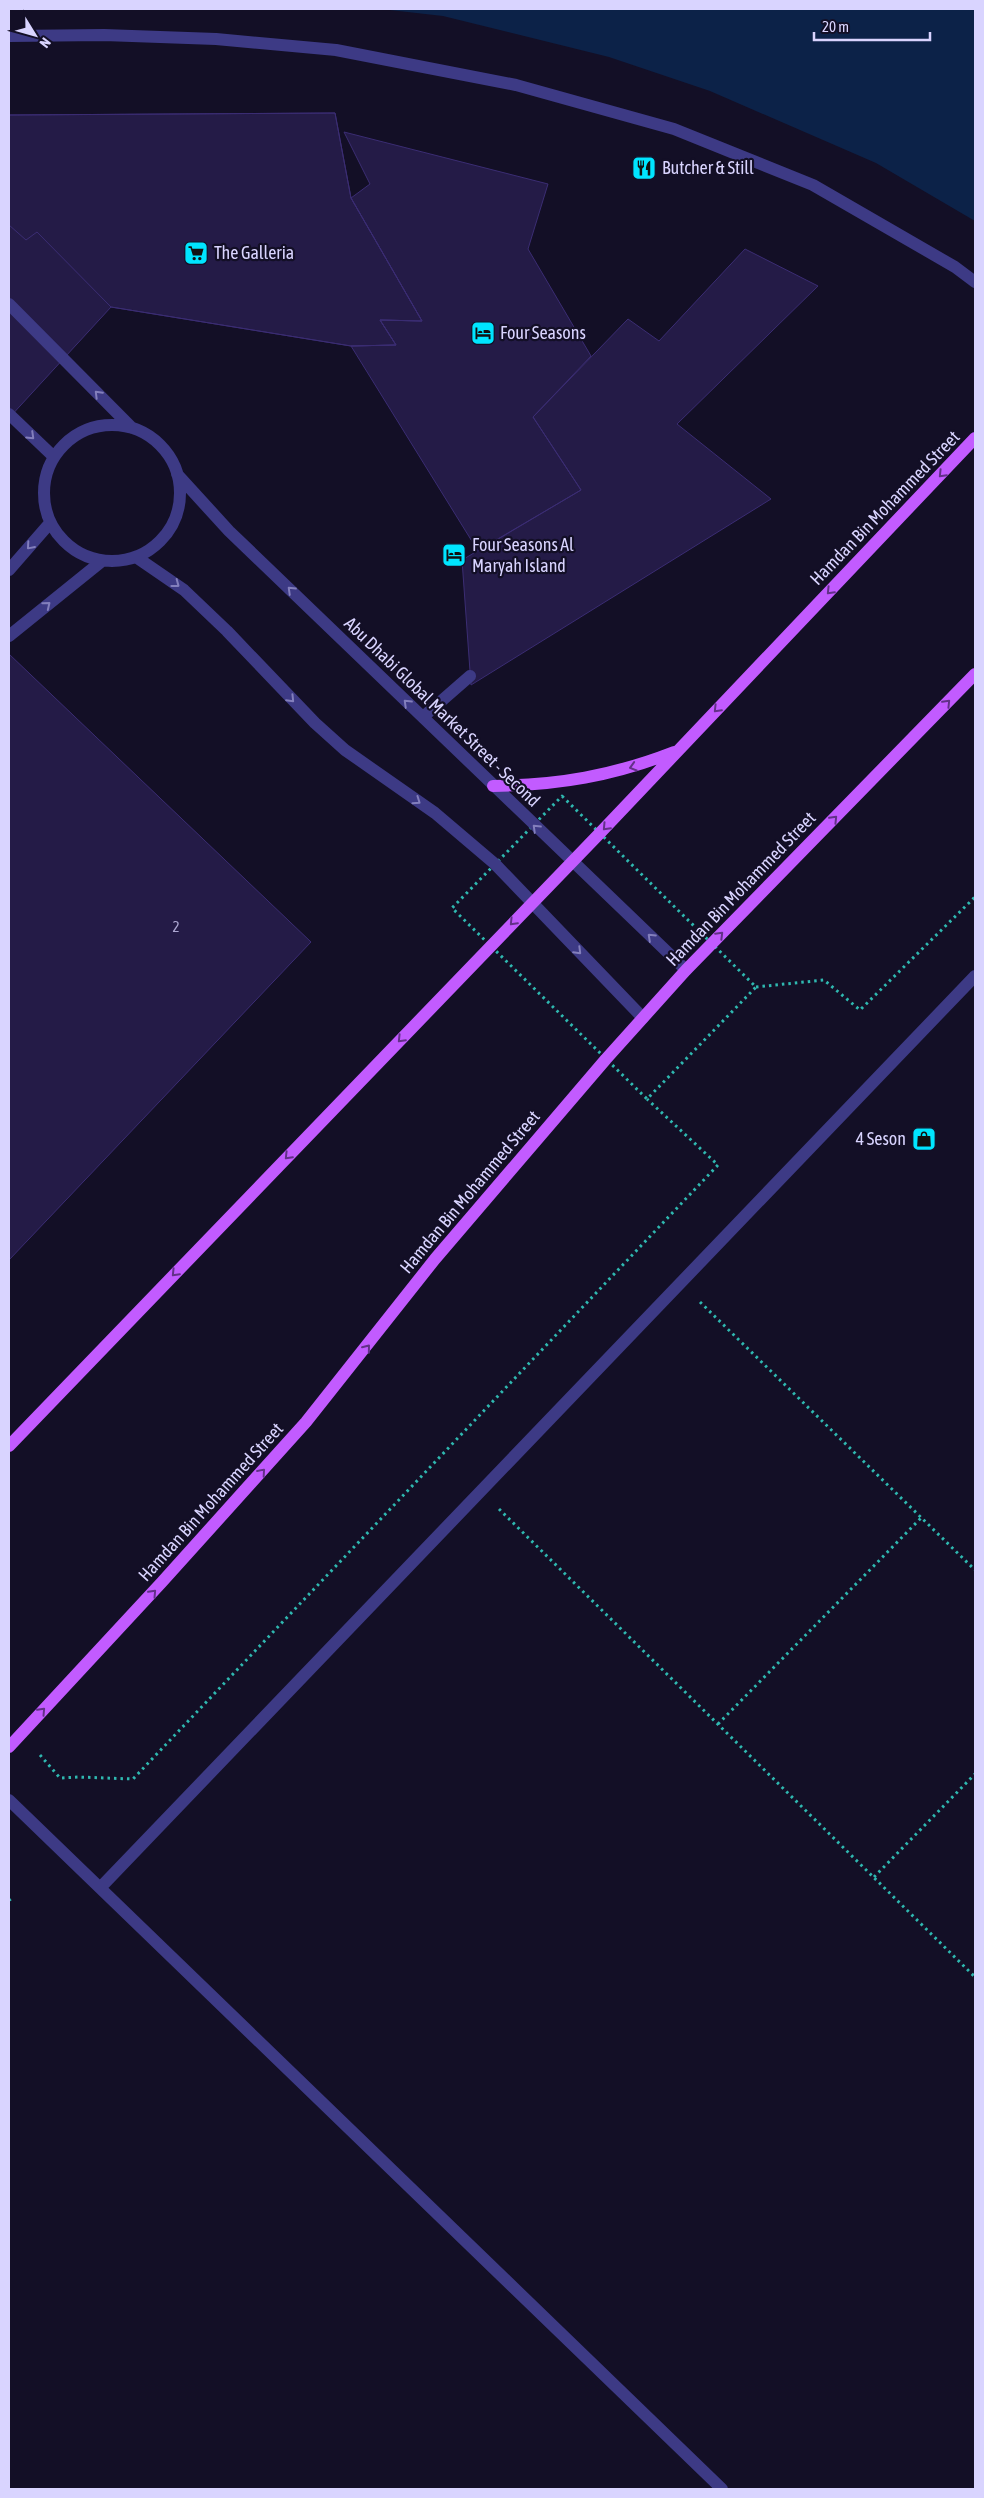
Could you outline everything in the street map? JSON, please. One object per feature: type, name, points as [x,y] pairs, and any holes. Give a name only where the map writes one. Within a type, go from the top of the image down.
[{"type":"main road","name":"Hamdan Bin Mohammed Street","points":[[9,1446],[572,862],[975,438]]},
{"type":"main road","name":"Hamdan Bin Mohammed Street","points":[[9,1747],[168,1576],[306,1422],[435,1259],[686,970],[975,674]]},
{"type":"main road","points":[[492,786],[569,782],[607,775],[679,750]]},
{"type":"street","points":[[9,36],[104,36],[235,40],[336,50],[516,84],[674,129],[813,185],[955,267],[975,282]]},
{"type":"street","points":[[9,304],[132,428],[152,438],[168,454],[178,474],[180,494],[176,514],[168,532],[154,547],[136,557],[120,561],[102,561],[81,555],[63,541],[50,523],[44,501],[45,478],[54,457],[69,440],[88,429],[110,425],[132,428]]},
{"type":"street","points":[[9,414],[54,457]]},
{"type":"street","name":"Abu Dhabi Global Market Street - Second","points":[[178,474],[229,531],[423,717],[492,786],[686,970]]},
{"type":"street","points":[[9,570],[50,523]]},
{"type":"street","points":[[136,557],[184,590],[327,734],[373,771],[435,813],[495,864],[531,904],[644,1018]]},
{"type":"street","points":[[9,636],[102,561]]},
{"type":"street","points":[[423,717],[470,676]]},
{"type":"street","points":[[100,1888],[975,976]]},
{"type":"street","points":[[10,1802],[722,2489]]},
{"type":"path","points":[[756,987],[824,980],[860,1010],[975,897]]},
{"type":"path","points":[[22,1733],[60,1778],[78,1776],[133,1779],[718,1165],[647,1099]]},
{"type":"path","points":[[680,1283],[975,1570]]},
{"type":"path","points":[[481,1491],[974,1974]]},
{"type":"path","points":[[718,1724],[922,1517]]},
{"type":"path","points":[[874,1877],[975,1774]]},
{"type":"path","points":[[9,1899],[11,1902],[9,1904]]},
{"type":"water","points":[[381,9],[975,9],[975,221],[876,163],[710,91],[609,57],[443,16]]},
{"type":"building","name":"The Galleria","points":[[335,113],[351,198],[422,321],[380,320],[396,345],[351,346],[111,307],[9,418],[9,115]]},
{"type":"building","name":"The Galleria","points":[[335,113],[351,198],[422,321],[380,320],[396,345],[351,346],[111,307],[37,232],[26,240],[9,225],[9,115]]},
{"type":"building","name":"Four Seasons","points":[[344,132],[548,184],[528,249],[591,356],[533,417],[581,490],[478,551],[351,346],[396,345],[380,320],[422,321],[351,198],[370,184]]},
{"type":"building","name":"Four Seasons","points":[[745,249],[818,286],[677,424],[771,499],[471,685],[462,560],[581,490],[533,417],[628,319],[659,341]]},
{"type":"building","points":[[9,654],[311,942],[9,1260]]},
{"type":"place","name":"Butcher & Still","points":[[644,168]]},
{"type":"place","name":"The Galleria","points":[[196,253]]},
{"type":"place","name":"Four Seasons","points":[[483,333]]},
{"type":"place","name":"Four Seasons Al Maryah Island","points":[[454,555]]},
{"type":"place","name":"4 Seson","points":[[924,1139]]}]
